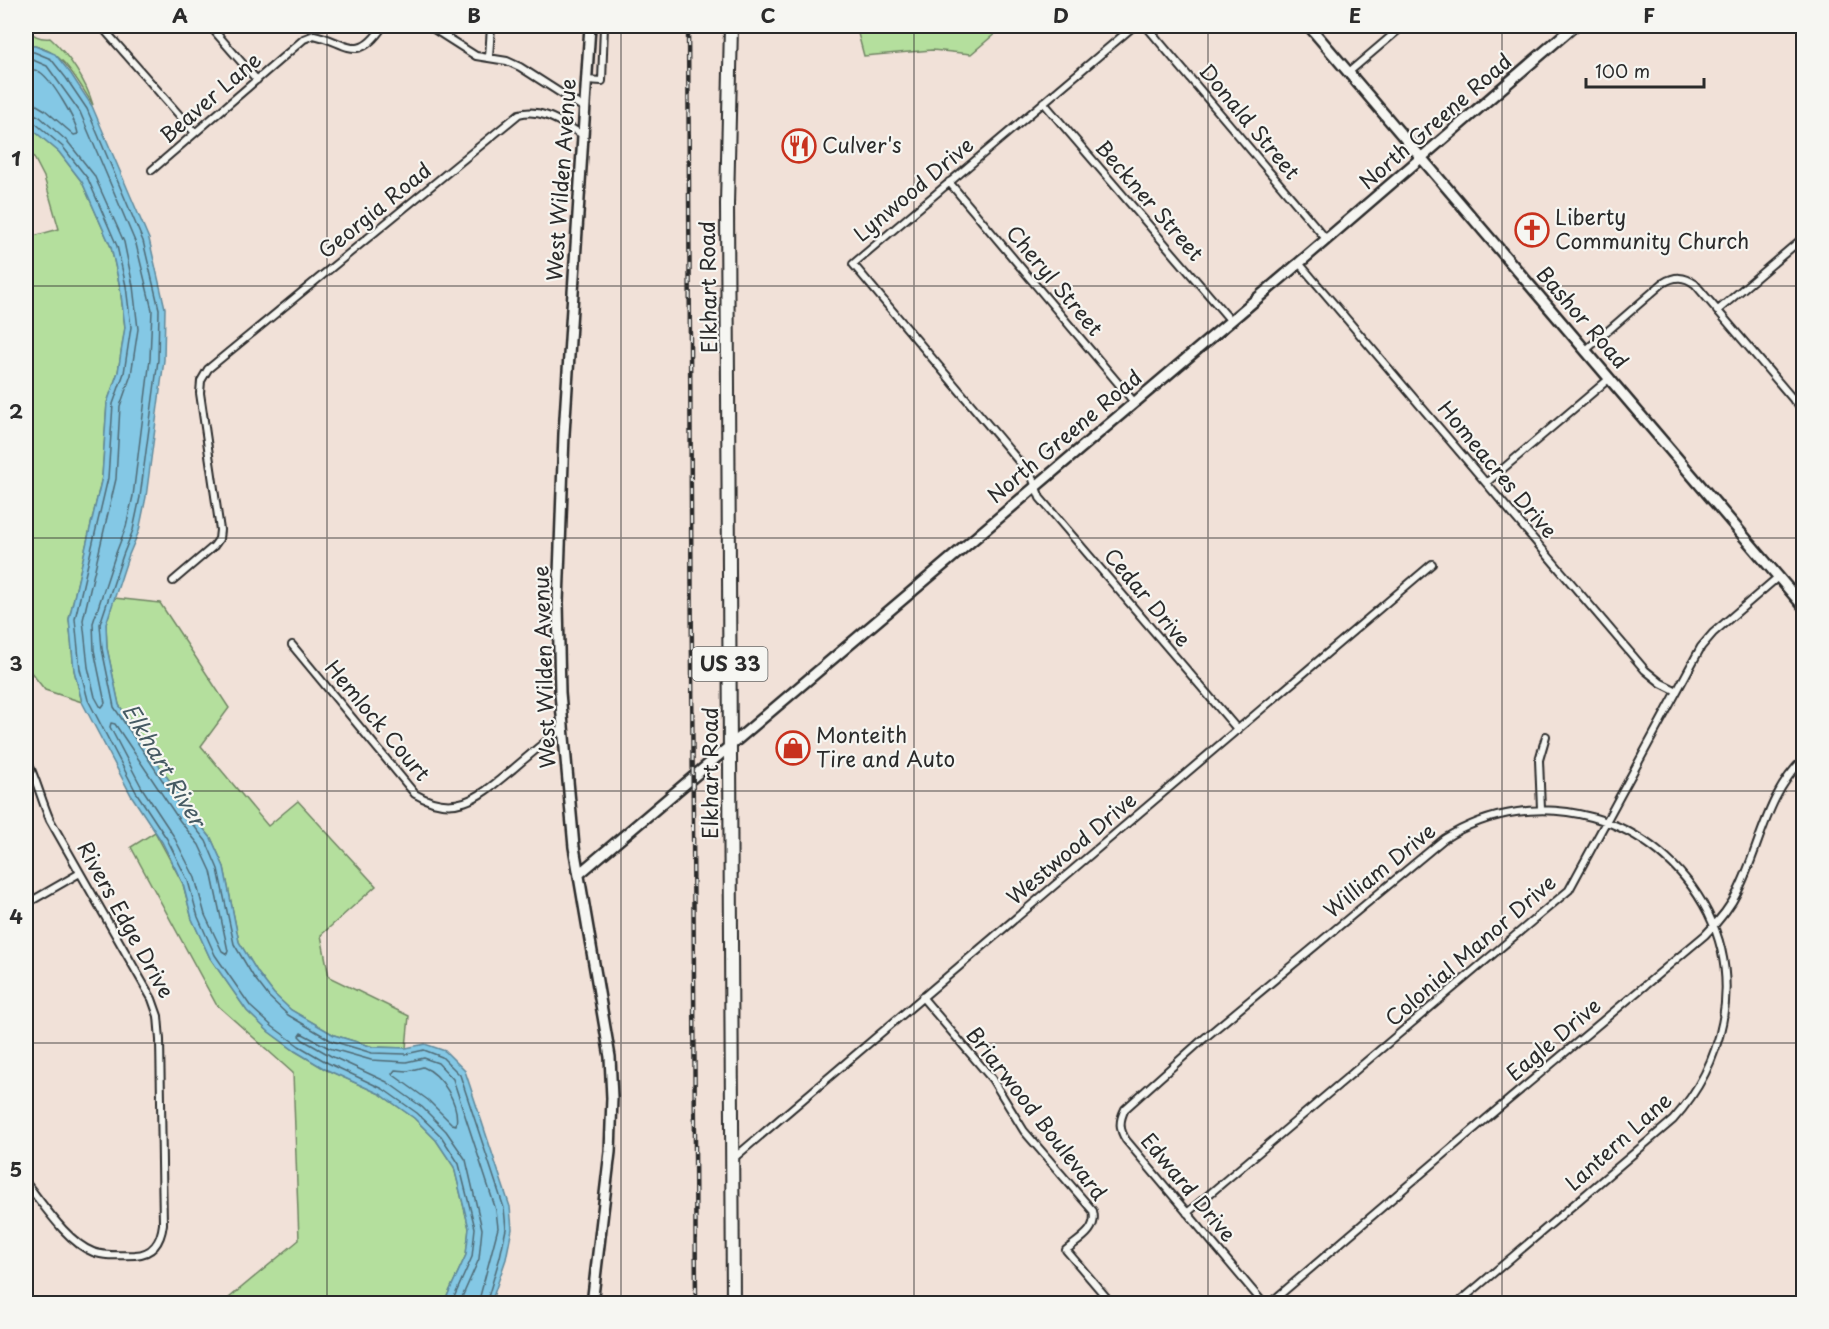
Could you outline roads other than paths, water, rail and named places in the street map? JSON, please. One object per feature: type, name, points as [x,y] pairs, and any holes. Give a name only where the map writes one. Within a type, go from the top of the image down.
[{"type":"highway","name":"Elkhart Road","points":[[731,26],[727,204],[733,1304]]},
{"type":"street","points":[[101,26],[195,133]]},
{"type":"street","points":[[210,26],[257,80]]},
{"type":"street","name":"Beaver Lane","points":[[152,170],[310,36],[319,36],[344,47],[357,48],[372,40],[383,26]]},
{"type":"street","points":[[429,26],[468,52],[507,61],[520,67],[584,108]]},
{"type":"street","points":[[489,58],[491,26]]},
{"type":"street","name":"West Wilden Avenue","points":[[590,26],[558,559],[560,685],[574,847],[604,1016],[610,1057],[612,1098],[610,1152],[592,1304]]},
{"type":"street","points":[[586,80],[602,81],[604,26]]},
{"type":"street","name":"Lynwood Drive","points":[[1035,485],[1032,477],[853,264],[1134,26]]},
{"type":"street","name":"Donald Street","points":[[1146,26],[1327,240]]},
{"type":"street","name":"Bashor Road","points":[[1309,26],[1803,607]]},
{"type":"street","points":[[1348,72],[1403,26]]},
{"type":"street","name":"North Greene Road","points":[[579,874],[1035,485],[1327,240],[1574,26]]},
{"type":"street","name":"Beckner Street","points":[[1043,102],[1231,321]]},
{"type":"street","name":"Georgia Road","points":[[173,581],[219,540],[220,530],[200,393],[204,374],[519,114],[530,112],[545,114],[583,135]]},
{"type":"street","name":"Cheryl Street","points":[[949,182],[1134,402]]},
{"type":"street","points":[[1717,311],[1803,237]]},
{"type":"street","name":"Homeacres Drive","points":[[1299,263],[1645,670],[1661,683],[1677,691]]},
{"type":"street","points":[[1586,350],[1667,280],[1681,277],[1695,284],[1803,412]]},
{"type":"street","points":[[1486,483],[1610,378]]},
{"type":"street","points":[[1794,401],[1803,393]]},
{"type":"street","name":"Cedar Drive","points":[[1035,485],[1040,498],[1238,730]]},
{"type":"street","name":"Westwood Drive","points":[[733,1159],[1432,564]]},
{"type":"street","name":"Colonial Manor Drive","points":[[1187,1213],[1562,898],[1575,881],[1706,639],[1778,577]]},
{"type":"street","name":"Hemlock Court","points":[[292,645],[415,794],[435,803],[453,805],[475,799],[563,728]]},
{"type":"street","points":[[1541,809],[1539,760],[1546,736]]},
{"type":"street","name":"Rivers Edge Drive","points":[[26,759],[50,820],[144,983],[158,1016],[163,1224],[161,1237],[154,1247],[142,1254],[106,1255],[84,1248],[26,1183]]},
{"type":"street","name":"Eagle Drive","points":[[1269,1304],[1714,927],[1739,889],[1784,781],[1803,759]]},
{"type":"street","name":"William Drive","points":[[1281,975],[1444,839],[1459,829],[1517,810],[1541,809],[1573,812],[1606,821],[1638,837],[1671,864],[1701,901],[1714,927]]},
{"type":"street","points":[[26,904],[80,873]]},
{"type":"street","name":"Lantern Lane","points":[[1457,1304],[1660,1133],[1684,1108],[1697,1090],[1717,1048],[1723,1022],[1724,967],[1714,927]]},
{"type":"street","name":"Edward Drive","points":[[1264,1304],[1126,1140],[1120,1128],[1120,1117],[1131,1101],[1281,975]]},
{"type":"street","name":"Briarwood Boulevard","points":[[922,997],[992,1079],[1024,1131],[1093,1211],[1095,1220],[1092,1228],[1066,1250],[1112,1304]]},
{"type":"water","points":[[26,46],[35,46],[55,54],[92,106],[149,239],[165,308],[164,360],[146,497],[139,531],[106,624],[107,648],[119,705],[191,813],[211,838],[224,867],[239,942],[274,994],[291,1010],[334,1035],[373,1047],[406,1048],[425,1044],[445,1051],[465,1071],[510,1207],[512,1229],[506,1259],[491,1303],[444,1303],[466,1255],[469,1228],[454,1167],[436,1140],[414,1118],[380,1094],[325,1069],[295,1051],[269,1032],[247,1011],[210,958],[192,919],[183,884],[162,842],[131,795],[82,702],[74,670],[69,619],[102,477],[107,403],[118,372],[125,327],[120,287],[111,247],[82,182],[59,152],[26,124]]},
{"type":"railway","points":[[688,26],[696,1304]]},
{"type":"place","name":"Culver's","points":[[799,146]]},
{"type":"place","name":"Liberty Community Church","points":[[1532,230]]},
{"type":"place","name":"Monteith Tire and Auto","points":[[793,748]]},
{"type":"water label","name":"Elkhart River","points":[[164,765]]}]
